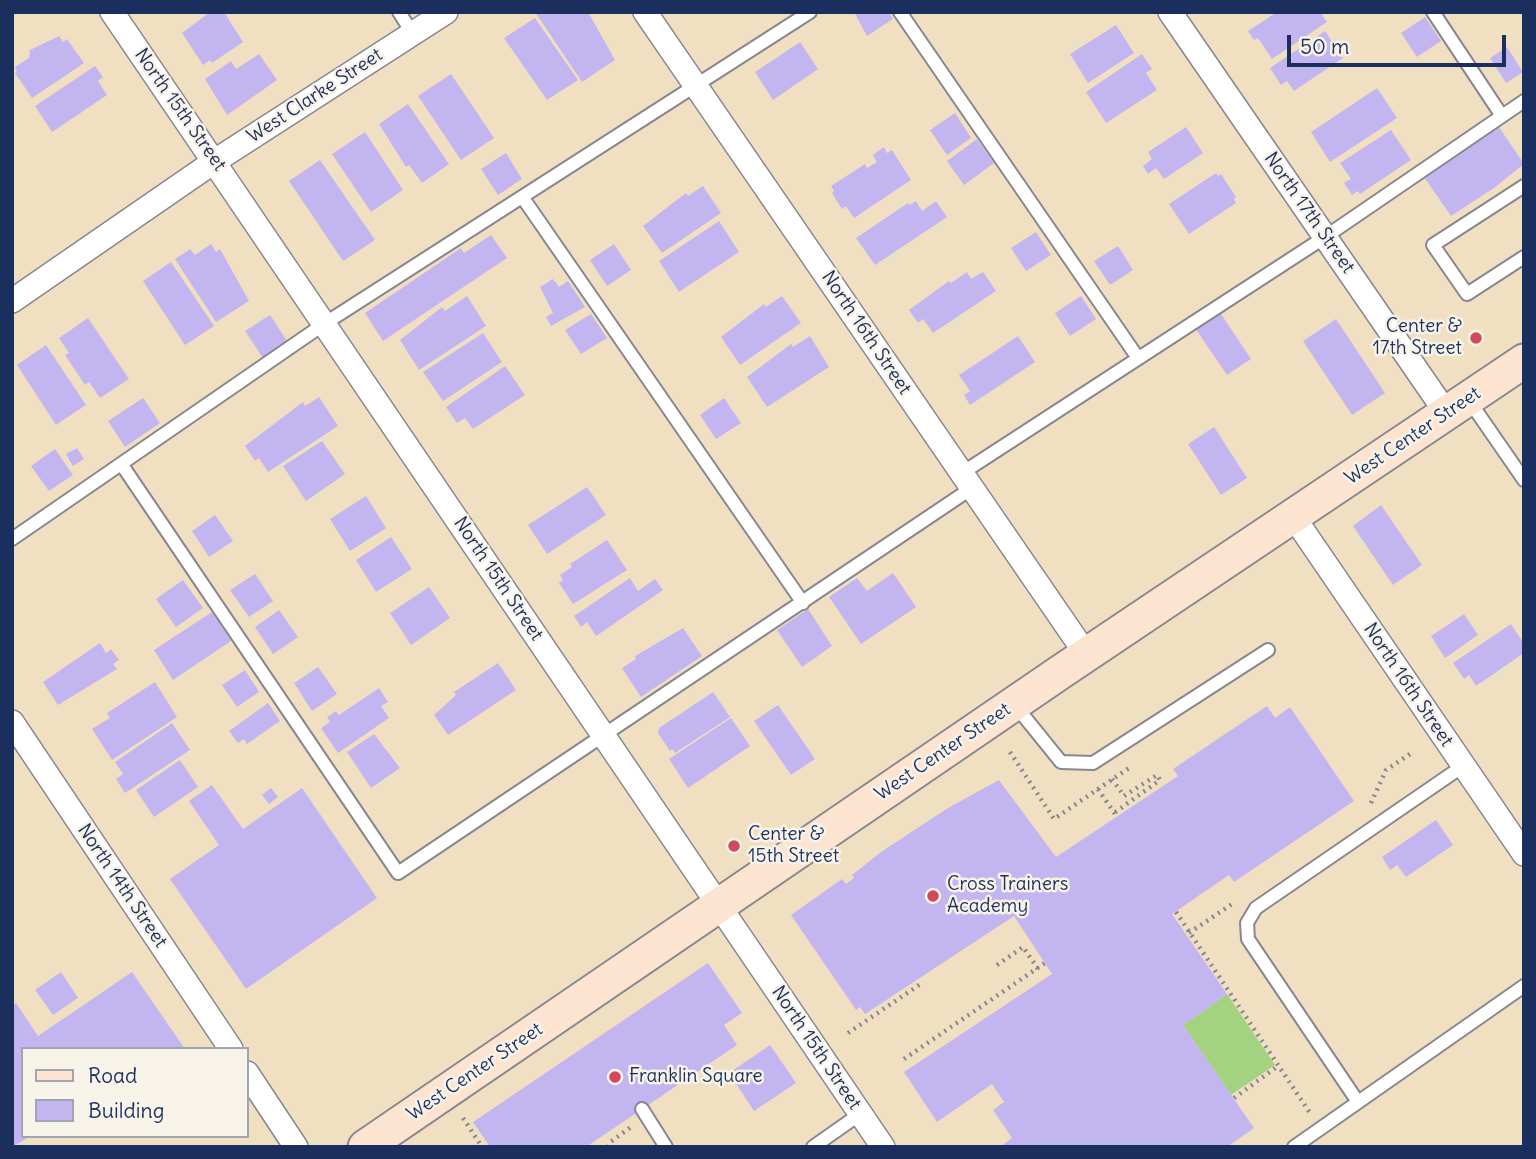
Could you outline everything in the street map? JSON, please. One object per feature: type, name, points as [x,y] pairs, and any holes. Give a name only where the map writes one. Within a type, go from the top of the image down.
[{"type":"street","name":"North 15th Street","points":[[112,12],[883,1147]]},
{"type":"street","name":"West Clarke Street","points":[[12,301],[215,161],[446,12]]},
{"type":"street","name":"North 16th Street","points":[[645,12],[1086,654]]},
{"type":"street","name":"North 17th Street","points":[[1170,12],[1325,237],[1458,406]]},
{"type":"street","name":"West Center Street","points":[[365,1147],[1086,654],[1524,361]]},
{"type":"street","name":"North 16th Street","points":[[1293,516],[1524,854]]},
{"type":"street","name":"North 14th Street","points":[[12,722],[230,1047]]},
{"type":"street","points":[[248,1075],[296,1147]]},
{"type":"lane","points":[[399,12],[413,34]]},
{"type":"lane","points":[[12,539],[324,324],[810,12]]},
{"type":"lane","points":[[900,12],[1138,358]]},
{"type":"lane","points":[[1433,12],[1502,116]]},
{"type":"lane","points":[[122,465],[398,873],[803,603],[1138,358],[1325,237],[1524,102]]},
{"type":"lane","points":[[1524,186],[1433,245],[1467,294],[1524,257]]},
{"type":"lane","points":[[523,198],[803,603]]},
{"type":"lane","points":[[1458,406],[1524,480]]},
{"type":"lane","points":[[1014,704],[1061,762],[1093,763],[1268,650]]},
{"type":"lane","points":[[1358,1102],[1248,939],[1247,923],[1256,908],[1464,766]]},
{"type":"lane","points":[[1294,1147],[1524,986]]},
{"type":"lane","points":[[644,1113],[666,1147]]},
{"type":"lane","points":[[813,1147],[860,1114]]},
{"type":"path","points":[[1010,752],[1054,819],[1134,764]]},
{"type":"path","points":[[1098,789],[1116,815],[1160,780],[1157,775],[1124,796],[1112,779]]},
{"type":"path","points":[[1176,912],[1320,1128]]},
{"type":"path","points":[[997,965],[1023,947],[1038,969]]},
{"type":"path","points":[[904,1059],[1045,963]]},
{"type":"path","points":[[848,1033],[922,983]]},
{"type":"path","points":[[1234,1098],[1278,1066]]},
{"type":"path","points":[[608,1147],[609,1143],[644,1113]]},
{"type":"path","points":[[463,1118],[482,1147]]},
{"type":"green space","points":[[1227,994],[1275,1065],[1231,1095],[1183,1025]]},
{"type":"building","points":[[210,12],[224,12],[243,42],[212,63],[210,60],[203,65],[182,33]]},
{"type":"building","points":[[535,12],[588,12],[615,60],[582,82]]},
{"type":"building","points":[[854,12],[889,12],[893,19],[867,36]]},
{"type":"building","points":[[1277,12],[1320,12],[1327,22],[1272,59],[1258,38],[1254,40],[1248,31]]},
{"type":"building","points":[[1425,17],[1441,41],[1417,57],[1401,33]]},
{"type":"building","points":[[535,18],[578,80],[547,100],[504,38]]},
{"type":"building","points":[[1116,25],[1134,53],[1088,83],[1070,54]]},
{"type":"building","points":[[1325,31],[1343,58],[1294,91],[1287,81],[1281,85],[1270,68]]},
{"type":"building","points":[[59,36],[63,42],[67,39],[84,63],[32,98],[15,73],[15,67],[29,58],[30,50]]},
{"type":"building","points":[[800,42],[818,69],[773,100],[755,72]]},
{"type":"building","points":[[1507,47],[1523,72],[1506,83],[1490,58]]},
{"type":"building","points":[[259,54],[277,80],[227,115],[205,79],[231,61],[236,69]]},
{"type":"building","points":[[1142,54],[1152,69],[1146,73],[1157,90],[1106,123],[1086,92]]},
{"type":"building","points":[[95,66],[103,77],[98,81],[107,95],[52,132],[35,106]]},
{"type":"building","points":[[451,74],[494,138],[461,160],[418,96]]},
{"type":"building","points":[[1377,88],[1397,118],[1330,162],[1311,132]]},
{"type":"building","points":[[408,104],[449,164],[422,183],[409,165],[406,167],[379,124]]},
{"type":"building","points":[[955,113],[971,138],[947,155],[930,130]]},
{"type":"building","points":[[1186,127],[1203,153],[1164,179],[1156,168],[1148,174],[1143,166],[1152,159],[1148,152]]},
{"type":"building","points":[[1499,127],[1524,164],[1494,188],[1451,216],[1424,177]]},
{"type":"building","points":[[1391,130],[1411,160],[1360,194],[1358,191],[1352,195],[1344,183],[1351,179],[1340,163]]},
{"type":"building","points":[[365,132],[403,190],[371,212],[332,154]]},
{"type":"building","points":[[977,139],[994,163],[964,185],[947,161]]},
{"type":"building","points":[[884,147],[887,153],[892,150],[911,180],[854,218],[846,206],[842,209],[832,193],[834,191],[831,186],[865,164],[867,168],[877,162],[873,155]]},
{"type":"building","points":[[506,153],[522,179],[498,195],[481,169]]},
{"type":"building","points":[[320,160],[375,240],[343,261],[289,181]]},
{"type":"building","points":[[1216,173],[1218,176],[1221,174],[1236,197],[1236,203],[1189,234],[1169,204]]},
{"type":"building","points":[[703,186],[721,213],[662,253],[643,226],[686,193],[688,196]]},
{"type":"building","points":[[916,201],[922,211],[936,201],[947,217],[875,265],[856,238],[908,203],[910,205]]},
{"type":"building","points":[[719,221],[739,252],[679,292],[659,261]]},
{"type":"building","points":[[1036,232],[1051,255],[1026,271],[1011,248]]},
{"type":"building","points":[[491,235],[507,258],[383,341],[365,313],[461,248],[464,253]]},
{"type":"building","points":[[211,244],[216,252],[220,249],[249,301],[216,322],[175,259],[190,249],[195,255]]},
{"type":"building","points":[[614,244],[631,270],[607,286],[590,260]]},
{"type":"building","points":[[1118,246],[1133,270],[1110,285],[1094,261]]},
{"type":"building","points":[[171,262],[214,326],[185,345],[143,281]]},
{"type":"building","points":[[967,272],[971,279],[983,272],[996,291],[933,333],[923,319],[918,323],[909,310],[949,281],[951,283]]},
{"type":"building","points":[[553,279],[559,287],[568,281],[585,307],[551,326],[546,317],[553,313],[540,287]]},
{"type":"building","points":[[467,296],[486,326],[419,370],[400,340],[442,307],[445,311]]},
{"type":"building","points":[[782,296],[801,323],[740,365],[721,337],[764,304],[766,307]]},
{"type":"building","points":[[1081,296],[1096,319],[1070,336],[1055,313]]},
{"type":"building","points":[[1219,311],[1251,359],[1227,375],[1195,328]]},
{"type":"building","points":[[591,314],[607,338],[581,354],[565,330]]},
{"type":"building","points":[[270,315],[287,341],[263,358],[245,331]]},
{"type":"building","points":[[88,318],[129,379],[100,398],[89,382],[85,385],[65,355],[69,353],[59,338]]},
{"type":"building","points":[[1336,319],[1385,393],[1352,415],[1303,341]]},
{"type":"building","points":[[483,333],[502,362],[443,401],[423,372]]},
{"type":"building","points":[[810,336],[829,367],[767,407],[747,377],[791,344],[793,347]]},
{"type":"building","points":[[1018,336],[1035,362],[970,405],[964,395],[970,391],[959,375]]},
{"type":"building","points":[[46,345],[86,405],[56,425],[17,365]]},
{"type":"building","points":[[505,366],[525,395],[473,429],[465,418],[457,423],[446,407]]},
{"type":"building","points":[[319,397],[338,426],[268,472],[259,458],[255,461],[245,446],[303,402],[305,406]]},
{"type":"building","points":[[143,398],[160,423],[125,447],[108,421]]},
{"type":"building","points":[[724,398],[741,423],[716,439],[700,415]]},
{"type":"building","points":[[1214,427],[1247,478],[1221,495],[1188,444]]},
{"type":"building","points":[[322,441],[345,474],[306,501],[283,466]]},
{"type":"building","points":[[77,448],[84,459],[73,466],[66,454]]},
{"type":"building","points":[[55,449],[73,475],[49,491],[31,466]]},
{"type":"building","points":[[587,487],[606,515],[547,554],[528,525]]},
{"type":"building","points":[[366,496],[386,528],[350,551],[330,519]]},
{"type":"building","points":[[1381,505],[1422,565],[1393,585],[1353,526]]},
{"type":"building","points":[[215,515],[233,541],[209,557],[192,531]]},
{"type":"building","points":[[391,537],[412,569],[376,592],[356,560]]},
{"type":"building","points":[[607,540],[627,570],[573,604],[559,583],[563,580],[560,575],[572,567],[570,564]]},
{"type":"building","points":[[893,573],[916,607],[861,644],[829,597],[857,578],[867,591]]},
{"type":"building","points":[[255,574],[273,601],[249,617],[230,590]]},
{"type":"building","points":[[630,578],[638,591],[655,579],[663,590],[596,636],[587,622],[581,627],[574,616]]},
{"type":"building","points":[[183,580],[203,608],[176,627],[156,599]]},
{"type":"building","points":[[429,587],[450,618],[411,645],[390,613]]},
{"type":"building","points":[[808,609],[832,646],[802,667],[777,630]]},
{"type":"building","points":[[279,610],[298,637],[273,654],[255,627]]},
{"type":"building","points":[[212,612],[231,641],[173,680],[154,650]]},
{"type":"building","points":[[1464,614],[1478,635],[1445,658],[1431,636]]},
{"type":"building","points":[[1511,624],[1524,644],[1524,653],[1476,686],[1469,675],[1464,679],[1453,663]]},
{"type":"building","points":[[683,628],[702,656],[641,697],[622,668],[636,659],[635,656]]},
{"type":"building","points":[[100,643],[106,653],[111,649],[119,660],[113,664],[117,669],[58,705],[43,682]]},
{"type":"building","points":[[498,663],[516,690],[448,735],[434,715],[456,695],[454,692]]},
{"type":"building","points":[[318,667],[337,694],[312,711],[294,683]]},
{"type":"building","points":[[245,670],[259,692],[237,707],[222,685]]},
{"type":"building","points":[[155,682],[177,717],[112,760],[92,729],[110,718],[107,713]]},
{"type":"building","points":[[379,688],[388,702],[381,706],[389,718],[338,753],[321,728],[330,722],[327,717],[336,711],[339,715]]},
{"type":"building","points":[[713,692],[730,717],[675,753],[672,749],[670,751],[658,733],[659,728]]},
{"type":"building","points":[[268,703],[280,721],[247,744],[244,739],[238,743],[229,731]]},
{"type":"building","points":[[778,705],[815,759],[791,775],[754,721]]},
{"type":"building","points":[[1267,706],[1275,718],[1290,707],[1354,801],[1234,882],[1229,875],[1172,914],[1227,994],[1183,1025],[1254,1128],[1227,1147],[1000,1147],[1012,1138],[993,1110],[1004,1102],[992,1084],[937,1122],[904,1072],[1052,974],[1014,916],[865,1014],[860,1007],[856,1010],[791,915],[842,879],[846,884],[854,878],[852,875],[881,852],[948,808],[999,780],[1056,857],[1178,776],[1173,769]]},
{"type":"building","points":[[731,718],[750,746],[688,788],[669,759]]},
{"type":"building","points":[[172,723],[190,750],[125,793],[116,779],[123,774],[115,762]]},
{"type":"building","points":[[374,734],[400,768],[371,788],[347,752]]},
{"type":"building","points":[[180,760],[198,787],[154,817],[136,790]]},
{"type":"building","points":[[212,785],[243,829],[302,788],[377,898],[246,989],[170,879],[219,845],[189,801]]},
{"type":"building","points":[[271,788],[278,797],[269,804],[262,795]]},
{"type":"building","points":[[1436,820],[1453,845],[1406,877],[1397,865],[1390,870],[1382,857]]},
{"type":"building","name":"Franklin Square","points":[[708,963],[742,1013],[724,1025],[737,1045],[586,1147],[490,1147],[473,1122]]},
{"type":"building","points":[[61,972],[78,998],[53,1015],[35,990]]},
{"type":"building","points":[[132,972],[184,1047],[21,1047],[21,1138],[28,1138],[12,1147],[12,1006],[16,1003],[38,1036]]},
{"type":"building","points":[[770,1045],[796,1083],[754,1111],[729,1073]]},
{"type":"place","name":"Center & 17th Street","points":[[1476,338]]},
{"type":"place","name":"Center & 15th Street","points":[[734,846]]},
{"type":"place","name":"Cross Trainers Academy","points":[[933,896]]},
{"type":"place","name":"Franklin Square","points":[[615,1077]]}]
